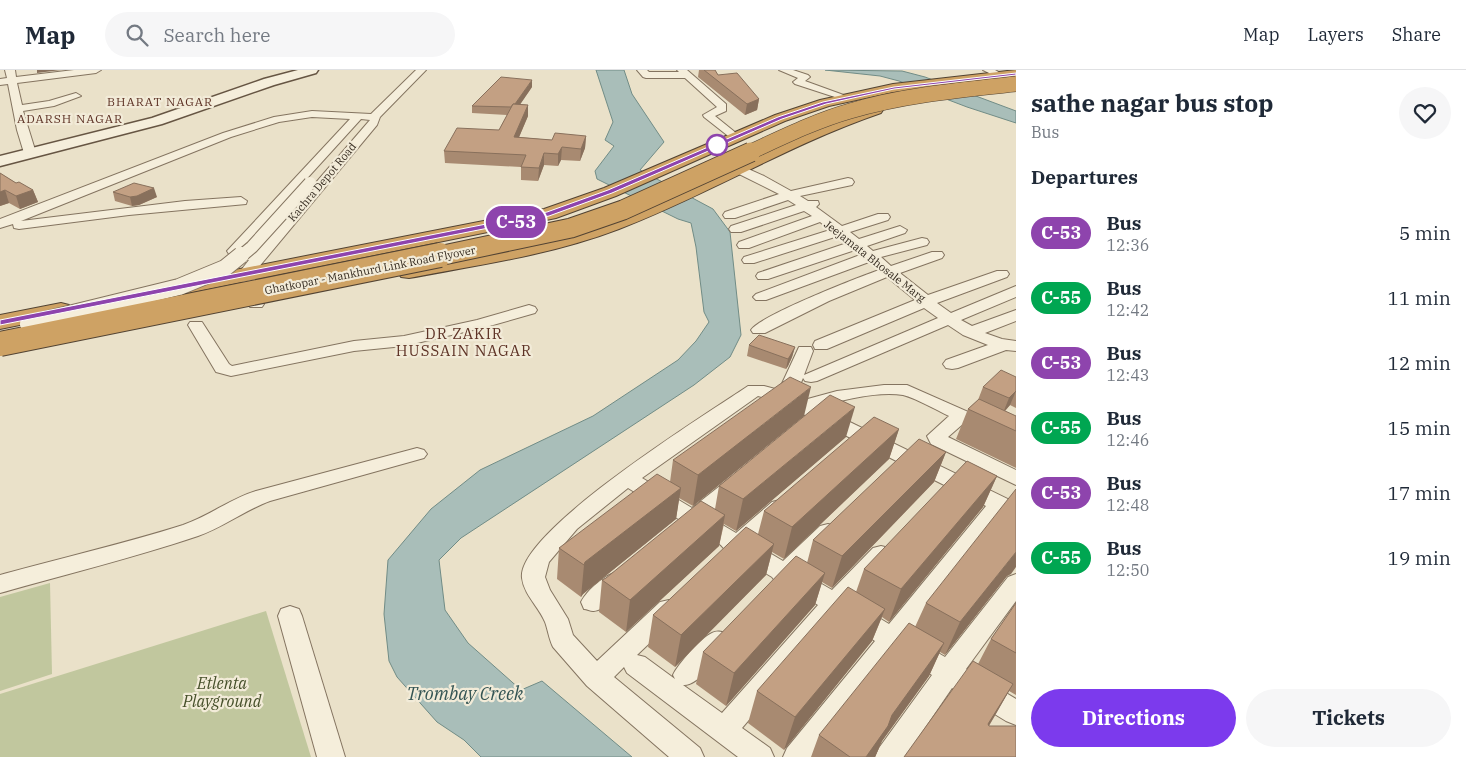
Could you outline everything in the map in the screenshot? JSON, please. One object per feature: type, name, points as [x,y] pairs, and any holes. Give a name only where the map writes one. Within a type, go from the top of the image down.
[{"type":"highway","points":[[0,322],[520,221],[564,209],[610,192],[780,118],[844,97],[894,88],[966,79],[1011,79],[1016,74]]},
{"type":"highway","name":"Ghatkopar - Mankhurd Link Road Flyover","points":[[0,329],[295,273],[558,219],[606,203],[790,121],[834,106],[901,91],[1011,79]]},
{"type":"highway","name":"Ghatkopar - Mankhurd Link Road Flyover","points":[[0,344],[281,289],[572,228],[623,210],[807,126],[850,111],[912,96],[1011,79]]},
{"type":"highway","points":[[0,354],[549,244],[611,226],[820,130],[861,114],[921,100],[1016,89]]},
{"type":"highway","points":[[780,118],[820,130]]},
{"type":"street","points":[[30,153],[14,106],[7,77],[96,70]]},
{"type":"street","points":[[0,161],[157,121],[269,82],[312,70]]},
{"type":"street","name":"Kachra Depot Road","points":[[366,117],[421,70]]},
{"type":"street","points":[[642,70],[646,74],[698,73]]},
{"type":"street","points":[[784,70],[805,77],[798,82],[844,97]]},
{"type":"street","points":[[988,70],[1011,79]]},
{"type":"street","points":[[684,72],[722,106],[722,109],[708,116],[736,137]]},
{"type":"street","points":[[14,106],[50,104],[76,96]]},
{"type":"street","points":[[0,224],[260,124],[293,115],[366,117]]},
{"type":"street","points":[[259,257],[236,254],[234,251],[366,117]]},
{"type":"street","name":"Kachra Depot Road","points":[[244,274],[376,118],[366,117]]},
{"type":"street","name":"Ghatkopar - Mankhurd Link Road Flyover","points":[[28,324],[179,287],[225,268],[252,247],[366,117]]},
{"type":"street","name":"Jeejamata Bhosale Marg","points":[[738,168],[770,182],[806,206],[949,319],[972,332],[1012,346]]},
{"type":"street","points":[[730,215],[790,195],[849,187],[806,206],[736,229]]},
{"type":"street","points":[[0,228],[107,212],[240,201]]},
{"type":"street","points":[[744,245],[868,212]]},
{"type":"street","points":[[749,260],[828,224],[883,217]]},
{"type":"street","points":[[763,276],[900,230]]},
{"type":"street","points":[[761,297],[870,256],[922,242]]},
{"type":"street","points":[[759,330],[801,307],[888,271],[937,256]]},
{"type":"street","points":[[244,274],[256,304]]},
{"type":"street","points":[[802,413],[813,348],[927,301],[1002,274]]},
{"type":"street","points":[[811,377],[1016,291]]},
{"type":"street","points":[[196,325],[222,368],[232,371],[354,346],[404,341],[480,324],[529,310]]},
{"type":"street","points":[[972,332],[1016,315]]},
{"type":"street","points":[[952,364],[1012,346]]},
{"type":"street","points":[[690,757],[596,678],[562,640],[556,619],[539,593],[533,577],[538,558],[569,524],[627,478],[754,390],[764,391],[853,443],[1008,508],[893,638],[797,757]]},
{"type":"street","points":[[802,413],[837,396],[884,390],[907,390],[1016,440]]},
{"type":"street","points":[[962,415],[937,436],[938,440],[1016,478]]},
{"type":"street","points":[[0,584],[192,530],[227,514],[245,502],[263,496],[417,454]]},
{"type":"street","points":[[673,535],[753,470]]},
{"type":"street","points":[[627,478],[695,517],[949,672],[1012,717]]},
{"type":"street","points":[[717,564],[796,493]]},
{"type":"street","points":[[766,593],[840,520]]},
{"type":"street","points":[[733,719],[835,602],[895,539]]},
{"type":"street","points":[[593,602],[637,566]]},
{"type":"street","points":[[889,757],[949,672],[1016,583]]},
{"type":"street","points":[[596,678],[681,597]]},
{"type":"street","points":[[290,616],[331,757]]},
{"type":"street","points":[[686,675],[733,627]]},
{"type":"street","points":[[636,665],[760,757]]},
{"type":"green space","points":[[50,583],[52,674],[0,691],[0,597]]},
{"type":"green space","name":"Etlenta Playground","points":[[266,611],[311,757],[0,757],[0,694]]},
{"type":"water","name":"Trombay Creek","points":[[596,70],[624,70],[632,94],[664,142],[640,170],[713,209],[730,232],[741,335],[730,357],[694,385],[461,538],[439,560],[445,610],[468,643],[521,690],[542,681],[632,757],[481,757],[464,740],[437,722],[397,677],[389,661],[384,614],[388,560],[431,509],[480,470],[593,416],[678,360],[696,341],[709,322],[704,312],[691,223],[678,219],[597,179],[595,171],[614,146],[605,140],[613,122]]},
{"type":"water","points":[[825,70],[902,71],[925,77],[1016,111],[1016,123],[899,81],[880,76]]},
{"type":"building","points":[[704,70],[715,70],[718,75],[737,73],[759,99],[747,104]]},
{"type":"building","points":[[501,77],[532,80],[511,107],[472,106]]},
{"type":"building","points":[[513,104],[528,105],[514,137],[552,140],[555,133],[586,136],[581,149],[562,147],[558,154],[544,153],[539,168],[521,167],[526,155],[444,151],[457,128],[499,130]]},
{"type":"building","points":[[0,173],[16,183],[19,182],[33,190],[16,196],[5,190],[0,192]]},
{"type":"building","points":[[134,183],[154,188],[137,196],[130,197],[113,192]]},
{"type":"building","points":[[759,335],[795,347],[788,359],[749,345]]},
{"type":"building","points":[[1001,370],[1016,377],[1016,391],[1009,398],[983,387]]},
{"type":"building","points":[[790,377],[811,387],[698,475],[673,460]]},
{"type":"building","points":[[830,395],[855,407],[743,499],[719,486]]},
{"type":"building","points":[[979,399],[1016,416],[1016,431],[968,409]]},
{"type":"building","points":[[874,417],[899,429],[792,527],[764,511]]},
{"type":"building","points":[[919,439],[946,452],[842,556],[813,540]]},
{"type":"building","points":[[967,461],[997,476],[901,589],[864,569]]},
{"type":"building","points":[[657,474],[681,488],[585,562],[584,565],[559,548]]},
{"type":"building","points":[[1016,489],[1016,552],[960,622],[926,603]]},
{"type":"building","points":[[701,501],[725,515],[630,600],[602,580],[606,578]]},
{"type":"building","points":[[746,527],[774,544],[681,635],[653,615]]},
{"type":"building","points":[[796,556],[825,573],[734,673],[703,652]]},
{"type":"building","points":[[848,587],[885,609],[795,717],[757,691]]},
{"type":"building","points":[[1016,603],[1016,653],[991,639]]},
{"type":"building","points":[[909,623],[944,643],[892,715],[888,726],[866,757],[850,757],[819,735]]},
{"type":"building","points":[[973,661],[1013,684],[988,724],[989,726],[1016,726],[1016,757],[904,757]]},
{"type":"bus line","name":"C-53","points":[[0,322],[549,214],[610,192],[780,118],[844,97],[894,88],[1016,74]]},
{"type":"district","name":"BHARAT NAGAR","points":[[160,101]]},
{"type":"district","name":"ADARSH NAGAR","points":[[70,118]]},
{"type":"district","name":"DR ZAKIR HUSSAIN NAGAR","points":[[464,342]]}]
